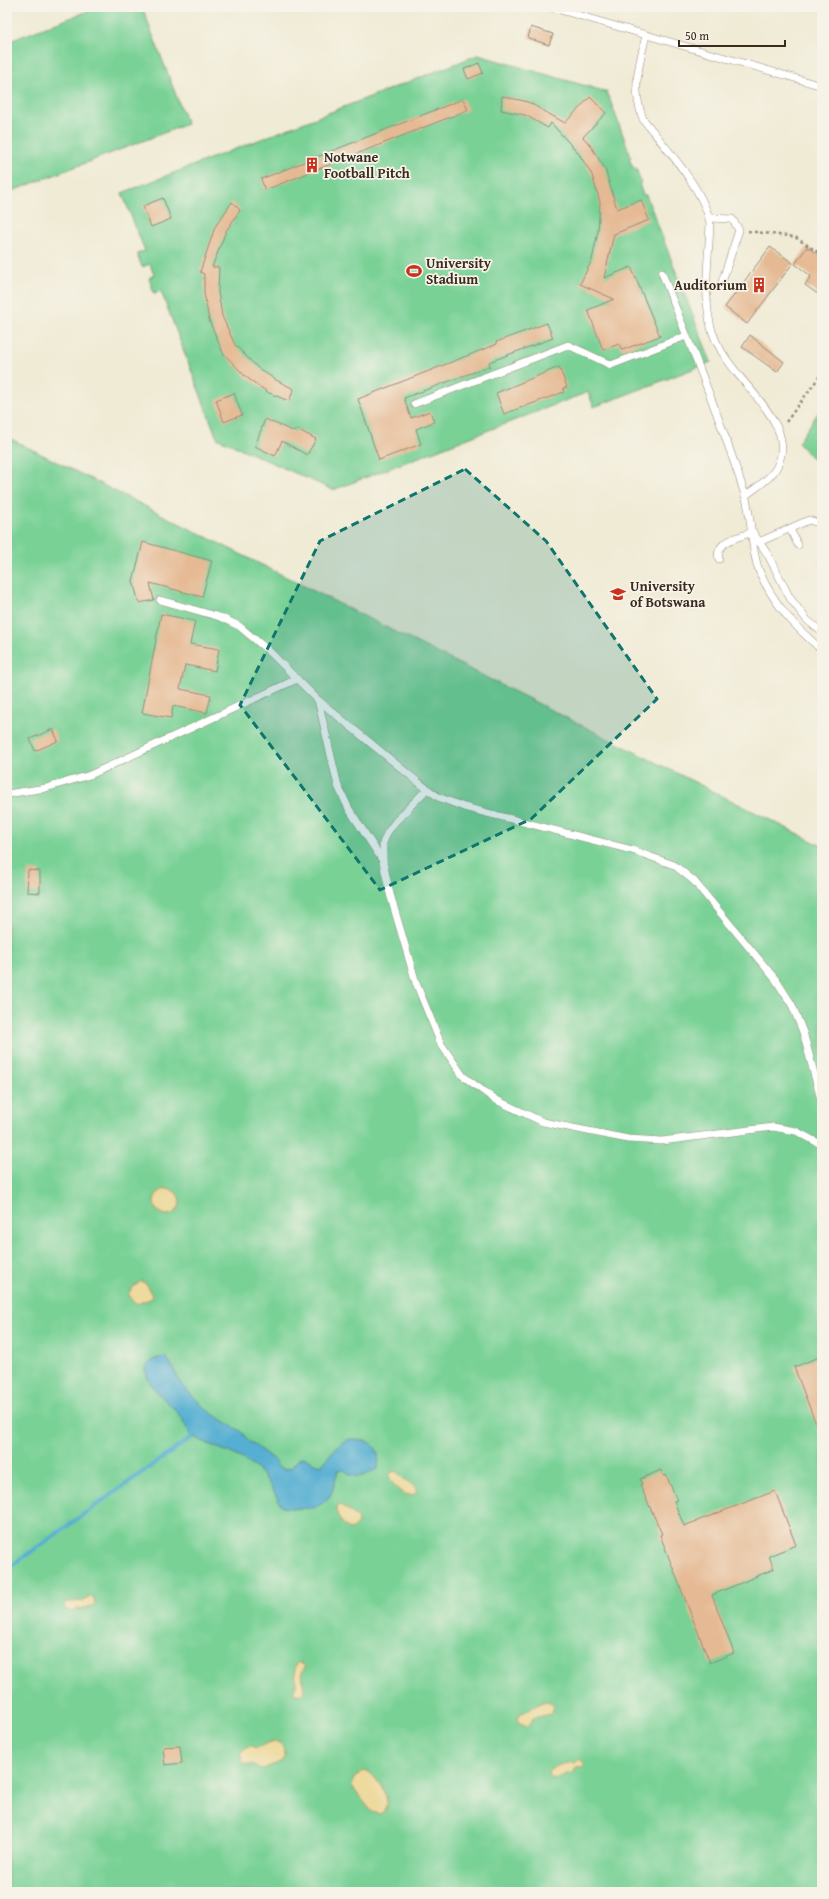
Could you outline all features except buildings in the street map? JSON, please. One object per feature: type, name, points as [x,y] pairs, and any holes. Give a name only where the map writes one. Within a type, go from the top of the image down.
[{"type":"lane","points":[[550,7],[822,86]]},
{"type":"lane","points":[[646,35],[635,87],[638,106],[643,119],[700,194],[709,218],[707,304],[712,331],[717,344],[736,372],[768,411],[778,432],[780,452],[775,470],[770,477],[745,496]]},
{"type":"lane","points":[[709,218],[732,219],[739,230],[720,288]]},
{"type":"lane","points":[[662,274],[720,422],[745,496],[753,532],[755,560],[778,606],[797,630],[822,650]]},
{"type":"lane","points":[[414,404],[568,344],[611,365],[686,336]]},
{"type":"lane","points":[[759,542],[809,520],[818,523],[822,530]]},
{"type":"lane","points":[[790,529],[798,545]]},
{"type":"lane","points":[[753,532],[768,554],[790,598],[807,620],[822,632]]},
{"type":"lane","points":[[719,559],[718,551],[722,544],[753,532]]},
{"type":"lane","points":[[160,600],[220,617],[239,626],[270,652],[318,700],[438,797],[464,807],[632,850],[674,865],[694,881],[776,980],[792,1005],[803,1032],[822,1103]]},
{"type":"lane","points":[[7,794],[46,788],[90,775],[297,679]]},
{"type":"lane","points":[[318,700],[338,786],[349,809],[384,862]]},
{"type":"lane","points":[[427,789],[395,822],[387,833],[383,843],[384,862],[390,894],[416,983],[441,1044],[463,1076],[494,1099],[543,1122],[628,1139],[662,1141],[773,1127],[796,1131],[822,1145]]},
{"type":"path","points":[[739,230],[795,237],[822,255]]},
{"type":"path","points":[[778,432],[822,373]]},
{"type":"highlighted area","points":[[465,469],[546,541],[657,699],[531,819],[380,890],[240,705],[320,541]]},
{"type":"green space","points":[[99,7],[142,7],[187,124],[7,193],[7,42]]},
{"type":"green space","name":"University Stadium","points":[[478,55],[607,92],[631,157],[629,158],[633,168],[636,168],[643,195],[646,195],[711,362],[594,407],[588,392],[333,490],[217,438],[161,291],[154,293],[149,278],[154,275],[150,264],[142,267],[137,254],[145,251],[122,193]]},
{"type":"green space","points":[[822,407],[822,468],[798,443]]},
{"type":"green space","points":[[7,437],[822,846],[822,1892],[7,1892]]},
{"type":"sand","points":[[167,1189],[176,1193],[180,1202],[176,1211],[167,1215],[158,1211],[154,1202],[158,1193]]},
{"type":"sand","points":[[141,1281],[147,1284],[152,1296],[150,1299],[137,1304],[128,1295],[131,1289]]},
{"type":"sand","points":[[392,1471],[398,1472],[415,1487],[417,1490],[415,1494],[407,1495],[395,1487],[389,1476]]},
{"type":"sand","points":[[341,1505],[357,1517],[358,1523],[355,1527],[349,1529],[340,1520],[336,1507]]},
{"type":"sand","points":[[89,1596],[94,1599],[95,1603],[93,1606],[72,1612],[66,1610],[65,1605],[67,1602],[84,1601]]},
{"type":"sand","points":[[297,1663],[301,1663],[305,1667],[302,1672],[304,1691],[300,1695],[295,1694],[293,1691],[296,1685],[295,1667]]},
{"type":"sand","points":[[545,1701],[551,1702],[554,1707],[551,1714],[533,1718],[531,1723],[527,1726],[519,1723],[518,1717],[521,1713]]},
{"type":"sand","points":[[272,1741],[280,1743],[285,1750],[283,1759],[277,1764],[261,1769],[254,1765],[245,1764],[242,1761],[240,1754],[245,1747],[252,1746],[256,1748]]},
{"type":"sand","points":[[578,1759],[583,1761],[584,1765],[582,1768],[576,1768],[573,1773],[566,1774],[556,1779],[549,1777],[548,1772],[553,1768],[564,1764],[574,1763]]},
{"type":"sand","points":[[367,1771],[379,1783],[387,1800],[386,1809],[380,1814],[372,1812],[352,1787],[354,1777]]},
{"type":"water","points":[[165,1357],[169,1361],[181,1384],[208,1411],[240,1431],[249,1441],[274,1460],[277,1466],[283,1469],[291,1468],[299,1459],[304,1457],[314,1463],[322,1465],[340,1444],[347,1440],[356,1439],[366,1441],[374,1446],[378,1454],[378,1468],[368,1474],[360,1476],[352,1475],[343,1469],[338,1470],[331,1494],[322,1504],[316,1507],[302,1509],[282,1507],[259,1471],[233,1454],[192,1436],[181,1417],[155,1389],[147,1376],[145,1369],[153,1360]]},
{"type":"waterway","points":[[7,1569],[192,1437]]},
{"type":"place","name":"Notwane Football Pitch","points":[[312,165]]},
{"type":"place","name":"University Stadium","points":[[414,271]]},
{"type":"place","name":"Auditorium","points":[[759,285]]},
{"type":"place","name":"University of Botswana","points":[[618,594]]}]
